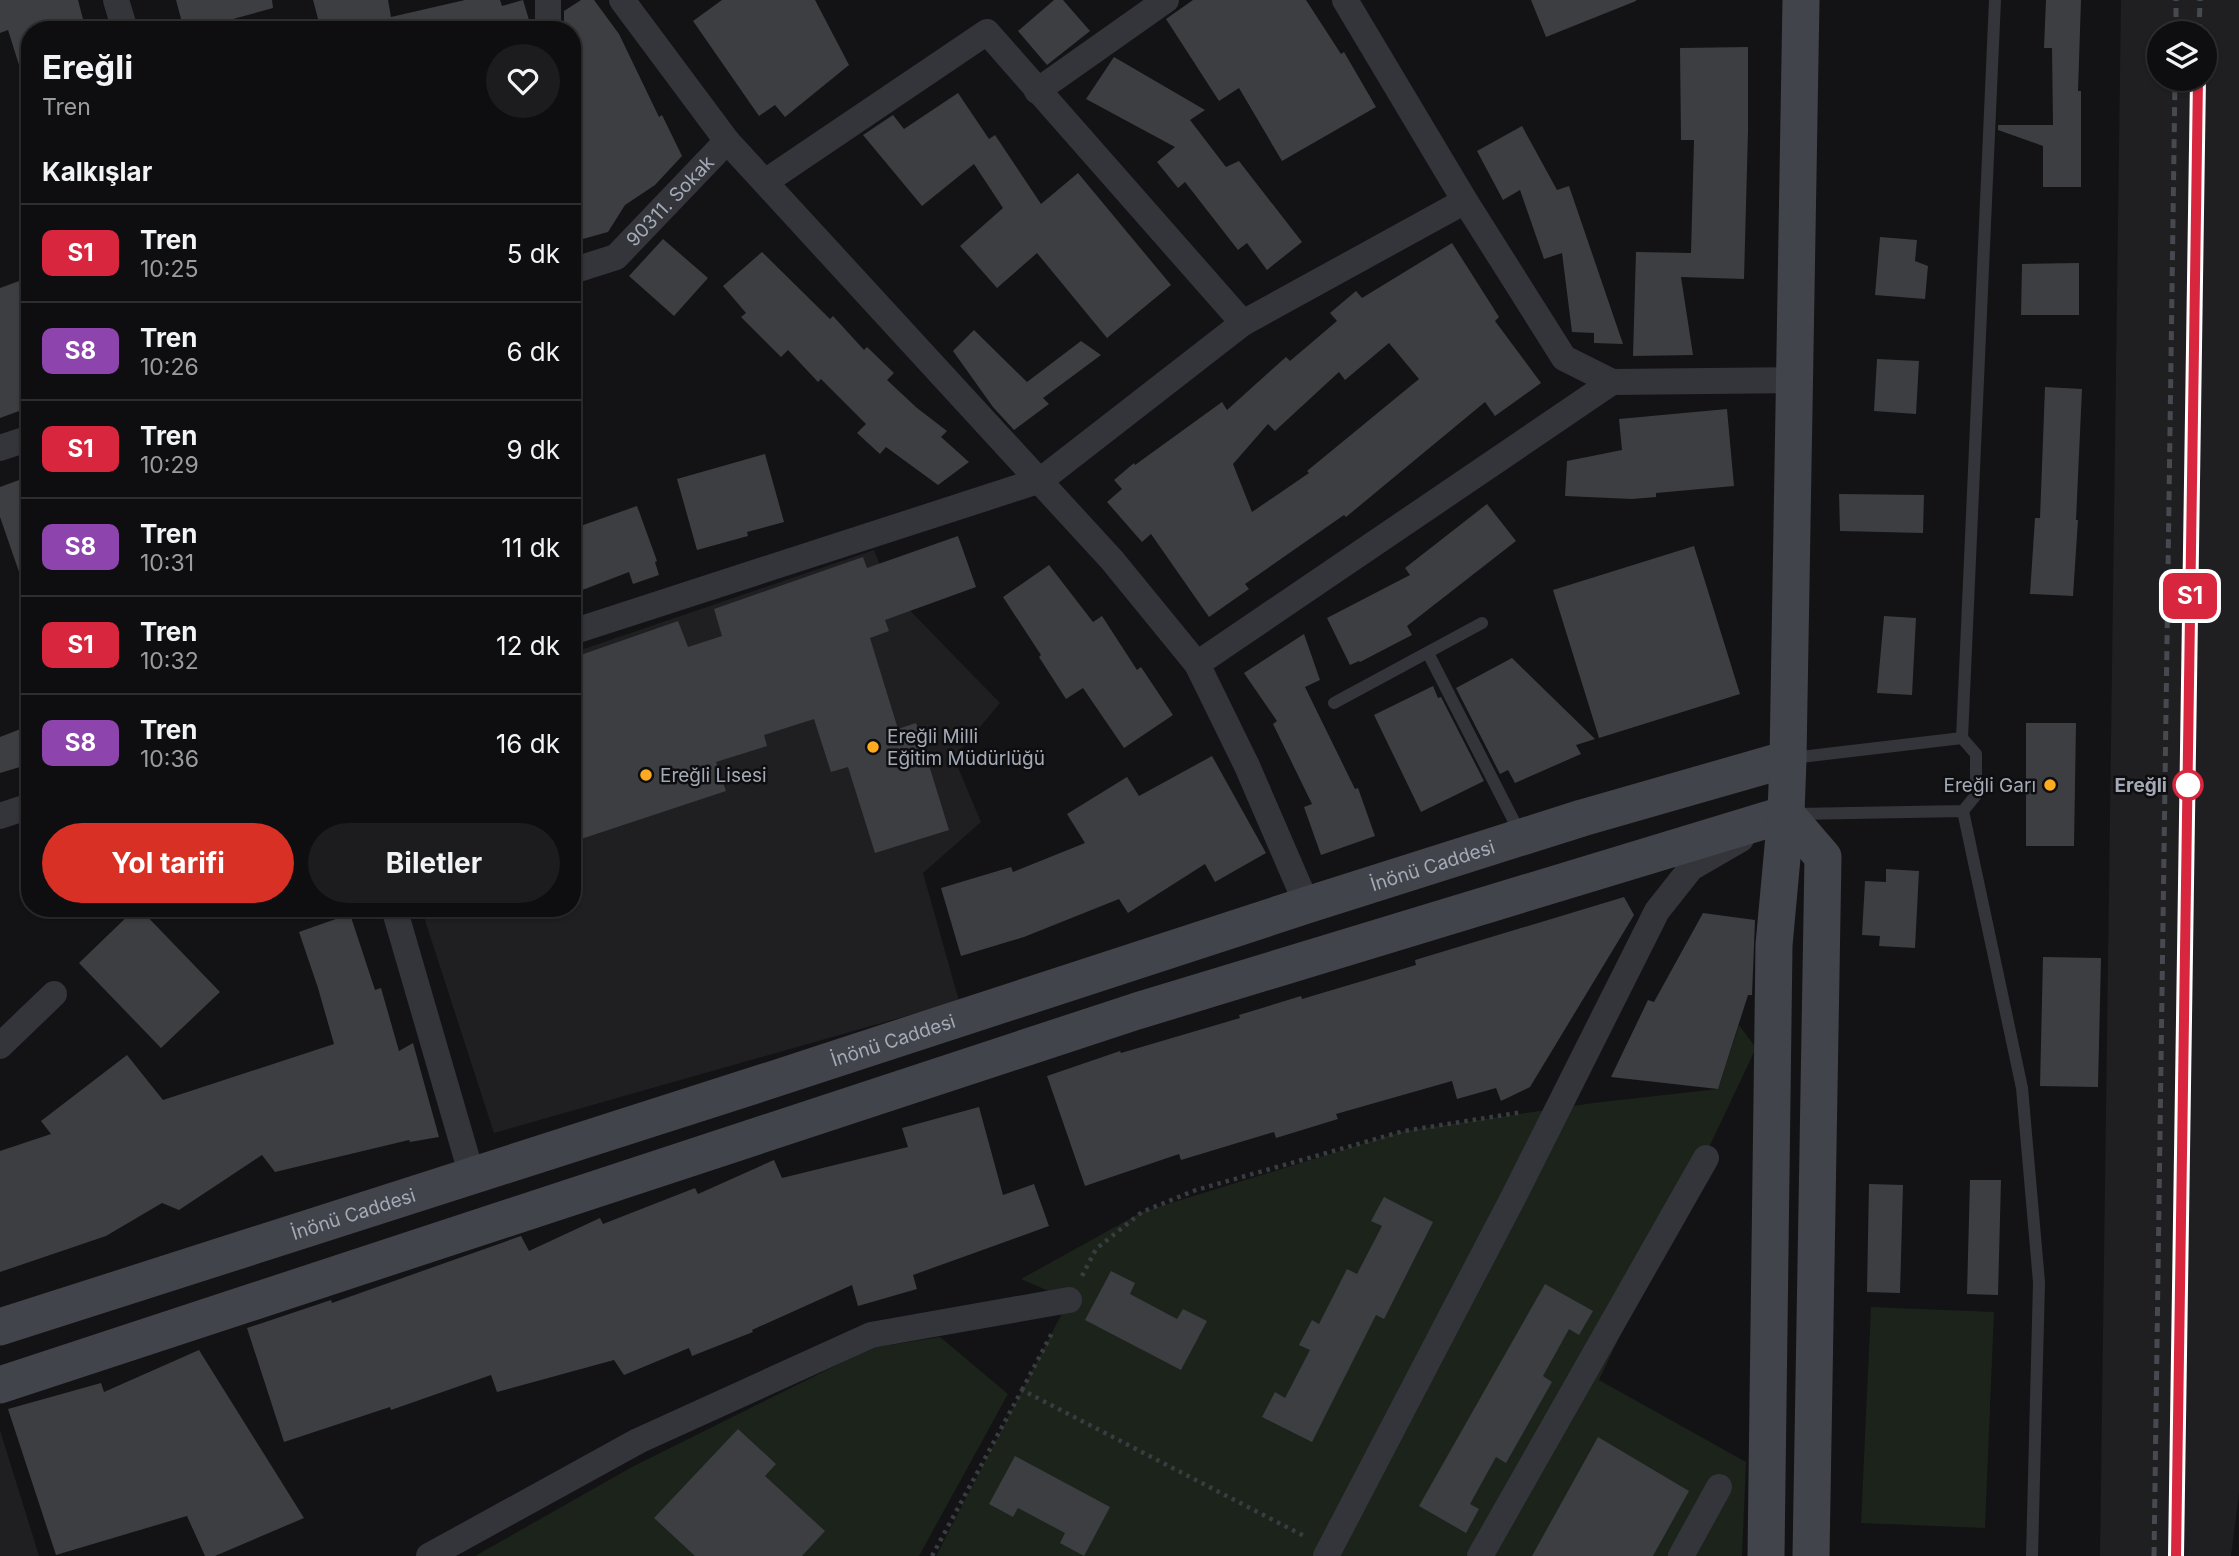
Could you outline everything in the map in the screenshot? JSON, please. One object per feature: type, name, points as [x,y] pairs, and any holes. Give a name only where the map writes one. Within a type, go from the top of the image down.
[{"type":"main road","points":[[1766,1556],[1774,945],[1786,814],[1788,759],[1801,0]]},
{"type":"main road","name":"İnönü Caddesi","points":[[0,1327],[1307,905],[1522,837],[1788,759]]},
{"type":"main road","points":[[0,1385],[1137,1011],[1786,814]]},
{"type":"main road","points":[[1786,814],[1823,857],[1811,1556]]},
{"type":"street","points":[[116,0],[122,21]]},
{"type":"street","points":[[548,0],[548,21]]},
{"type":"street","points":[[622,0],[727,141],[1041,480],[1112,560],[1197,664],[1247,766],[1307,905]]},
{"type":"street","points":[[1037,91],[1166,0]]},
{"type":"street","points":[[1345,0],[1465,201],[1564,358],[1612,382],[1794,380]]},
{"type":"street","points":[[765,182],[987,32],[1242,323]]},
{"type":"street","name":"90311. Sokak","points":[[581,268],[616,257],[727,141]]},
{"type":"street","points":[[581,629],[1041,480],[1242,323],[1465,201]]},
{"type":"street","points":[[1197,664],[1612,382]]},
{"type":"street","points":[[0,448],[21,441]]},
{"type":"street","points":[[0,816],[21,809]]},
{"type":"street","points":[[1332,1554],[1657,911],[1690,868],[1786,814]]},
{"type":"street","points":[[397,917],[472,1175]]},
{"type":"street","points":[[0,1046],[54,994]]},
{"type":"street","points":[[1480,1556],[1706,1158]]},
{"type":"street","points":[[429,1556],[638,1441],[871,1335],[1069,1300]]},
{"type":"street","points":[[1681,1556],[1719,1487]]},
{"type":"lane","points":[[1786,814],[1963,811],[1976,795],[1976,754],[1962,738],[1994,0]]},
{"type":"lane","points":[[1334,703],[1482,623]]},
{"type":"lane","points":[[1428,653],[1522,837]]},
{"type":"lane","points":[[1788,759],[1962,738]]},
{"type":"lane","points":[[1963,811],[2022,1088],[2039,1282],[2032,1556]]},
{"type":"path","points":[[932,1556],[1096,1249],[1142,1212],[1196,1190],[1404,1131],[1559,1107]]},
{"type":"path","points":[[1022,1390],[1332,1554]]},
{"type":"shaded area","points":[[2121,0],[2239,0],[2239,1493],[2231,1556],[2100,1556]]},
{"type":"shaded area","points":[[874,550],[890,590],[1000,703],[954,758],[981,822],[923,873],[959,1001],[494,1133],[424,917],[581,917],[581,650]]},
{"type":"shaded area","points":[[1739,1025],[1756,1048],[1599,1380],[1746,1462],[1742,1556],[936,1556],[1069,1300],[1021,1279],[1142,1212],[1404,1131],[1593,1103],[1718,1089]]},
{"type":"shaded area","points":[[1871,1307],[1994,1312],[1985,1528],[1861,1523]]},
{"type":"shaded area","points":[[940,1337],[1008,1394],[919,1556],[475,1556],[632,1467],[871,1348]]},
{"type":"shaded area","points":[[0,1430],[39,1556],[0,1556]]},
{"type":"building","points":[[0,0],[78,0],[83,21],[21,21],[21,71],[8,30],[0,33]]},
{"type":"building","points":[[176,0],[272,0],[273,8],[226,21],[182,21]]},
{"type":"building","points":[[313,0],[388,0],[391,17],[465,0],[500,0],[502,6],[523,0],[529,21],[319,21]]},
{"type":"building","points":[[581,0],[594,0],[619,34],[659,117],[662,115],[682,156],[655,185],[625,205],[608,232],[581,240],[581,21],[564,21],[564,11]]},
{"type":"building","points":[[722,0],[815,0],[849,65],[785,117],[775,105],[759,116],[693,21]]},
{"type":"building","points":[[1054,0],[1063,0],[1090,31],[1047,65],[1018,31]]},
{"type":"building","points":[[1193,0],[1306,0],[1341,54],[1344,52],[1376,107],[1282,161],[1239,88],[1219,101],[1166,19]]},
{"type":"building","points":[[1531,0],[1636,0],[1636,1],[1546,37]]},
{"type":"building","points":[[2046,0],[2081,0],[2078,91],[2081,91],[2081,187],[2043,187],[2043,146],[1998,130],[1998,125],[2053,125],[2052,48],[2044,48]]},
{"type":"building","points":[[1748,47],[1744,279],[1681,277],[1693,355],[1633,356],[1636,252],[1691,253],[1694,140],[1681,140],[1680,48]]},
{"type":"building","points":[[1114,57],[1205,110],[1190,120],[1226,167],[1239,161],[1302,242],[1267,270],[1247,243],[1238,250],[1185,182],[1178,188],[1157,162],[1175,147],[1086,99]]},
{"type":"building","points":[[958,93],[989,139],[995,135],[1041,204],[1078,173],[1171,285],[1107,338],[1037,253],[997,288],[960,246],[1003,208],[974,164],[922,206],[863,135],[893,115],[904,129]]},
{"type":"building","points":[[1522,126],[1557,190],[1569,186],[1623,344],[1594,343],[1594,333],[1572,332],[1562,253],[1544,259],[1520,190],[1503,200],[1477,151]]},
{"type":"building","points":[[1880,237],[1917,240],[1915,261],[1928,266],[1925,299],[1875,295]]},
{"type":"building","points":[[663,239],[708,278],[674,316],[629,276]]},
{"type":"building","points":[[1452,243],[1499,317],[1495,321],[1541,383],[1495,416],[1485,402],[1346,517],[1344,515],[1245,584],[1249,589],[1209,617],[1151,534],[1142,542],[1107,502],[1122,489],[1114,480],[1222,402],[1227,410],[1286,357],[1290,361],[1337,321],[1330,313],[1356,291],[1362,298]],"holes":[[[1389,343],[1419,379],[1307,471],[1309,473],[1252,512],[1233,464],[1268,424],[1275,431],[1339,372],[1345,380]]]},
{"type":"building","points":[[762,252],[830,319],[833,316],[864,350],[867,347],[894,373],[887,380],[947,431],[941,437],[969,462],[938,485],[886,447],[880,454],[857,433],[866,424],[821,379],[818,382],[788,350],[781,357],[741,317],[746,313],[723,286]]},
{"type":"building","points":[[2079,263],[2079,315],[2021,315],[2022,264]]},
{"type":"building","points":[[21,280],[21,410],[0,418],[0,288]]},
{"type":"building","points":[[974,330],[1027,382],[1081,341],[1101,355],[1043,398],[1049,404],[1014,430],[993,407],[953,351]]},
{"type":"building","points":[[1877,359],[1919,361],[1916,414],[1874,411]]},
{"type":"building","points":[[2045,387],[2082,389],[2073,596],[2030,594],[2035,518],[2040,518]]},
{"type":"building","points":[[1727,409],[1734,486],[1656,493],[1656,497],[1632,499],[1565,496],[1567,461],[1622,450],[1619,419]]},
{"type":"building","points":[[765,454],[784,522],[747,532],[748,536],[697,550],[677,479]]},
{"type":"building","points":[[21,479],[21,578],[0,517],[0,487]]},
{"type":"building","points":[[1839,494],[1924,495],[1923,533],[1840,531]]},
{"type":"building","points":[[1487,504],[1516,541],[1407,626],[1412,635],[1350,665],[1327,618],[1410,575],[1405,568]]},
{"type":"building","points":[[637,506],[657,561],[655,562],[659,575],[633,584],[629,572],[581,591],[581,526]]},
{"type":"building","points":[[958,536],[976,587],[885,620],[889,631],[870,638],[898,729],[916,723],[949,830],[875,853],[848,767],[831,772],[814,719],[764,735],[767,746],[716,762],[726,791],[581,839],[581,655],[678,621],[688,647],[722,636],[714,609],[863,557],[867,568]]},
{"type":"building","points":[[1694,546],[1740,694],[1599,738],[1553,590]]},
{"type":"building","points":[[1049,565],[1093,622],[1102,616],[1137,670],[1141,667],[1173,715],[1124,748],[1083,688],[1066,699],[1003,597]]},
{"type":"building","points":[[1884,616],[1916,618],[1912,695],[1877,693]]},
{"type":"building","points":[[1304,634],[1320,680],[1305,687],[1355,789],[1358,788],[1375,836],[1321,855],[1304,807],[1312,804],[1273,724],[1277,721],[1244,673]]},
{"type":"building","points":[[1512,658],[1595,739],[1576,745],[1581,754],[1515,783],[1508,770],[1500,774],[1456,688]]},
{"type":"building","points":[[1433,686],[1484,781],[1421,812],[1374,715]]},
{"type":"building","name":"Ereğli Garı","points":[[2026,723],[2076,723],[2074,846],[2026,846]]},
{"type":"building","points":[[21,729],[21,767],[0,773],[0,737]]},
{"type":"building","points":[[1212,756],[1266,853],[1215,882],[1205,864],[1128,913],[1119,899],[1024,937],[961,956],[941,888],[1011,867],[1013,872],[1085,843],[1067,814],[1127,777],[1139,796]]},
{"type":"building","points":[[1886,869],[1919,871],[1915,948],[1879,946],[1880,936],[1862,935],[1865,881],[1886,882]]},
{"type":"building","points":[[1624,897],[1634,915],[1530,1087],[1501,1101],[1496,1088],[1457,1099],[1452,1081],[1336,1114],[1338,1119],[1276,1138],[1274,1132],[1181,1160],[1179,1154],[1085,1186],[1047,1076],[1120,1051],[1121,1053],[1240,1018],[1239,1015],[1301,996],[1302,999],[1416,965],[1415,960]]},
{"type":"building","points":[[1703,913],[1755,920],[1752,995],[1748,995],[1718,1089],[1611,1077],[1648,1000],[1654,1002]]},
{"type":"building","points":[[127,917],[148,917],[220,992],[161,1048],[79,963]]},
{"type":"building","points":[[342,917],[351,917],[375,990],[381,988],[399,1051],[413,1043],[439,1137],[409,1140],[275,1172],[262,1155],[179,1210],[162,1203],[106,1236],[0,1272],[0,1151],[51,1134],[41,1121],[127,1055],[163,1100],[334,1044],[299,932]]},
{"type":"building","points":[[2043,957],[2101,958],[2098,1087],[2040,1086]]},
{"type":"building","points":[[979,1107],[1003,1195],[1034,1184],[1049,1226],[913,1275],[917,1289],[858,1306],[852,1285],[752,1330],[753,1332],[692,1356],[689,1348],[624,1375],[614,1360],[497,1392],[491,1375],[391,1410],[390,1407],[284,1442],[247,1328],[331,1300],[332,1303],[521,1236],[529,1251],[600,1218],[603,1224],[695,1188],[698,1194],[774,1160],[782,1178],[908,1147],[902,1128]]},
{"type":"building","points":[[1970,1180],[2001,1180],[1998,1295],[1967,1294]]},
{"type":"building","points":[[1869,1184],[1903,1185],[1900,1293],[1867,1292]]},
{"type":"building","points":[[1384,1197],[1433,1222],[1384,1319],[1376,1315],[1312,1442],[1262,1417],[1275,1392],[1285,1398],[1310,1350],[1299,1345],[1312,1320],[1319,1324],[1347,1269],[1357,1274],[1382,1226],[1371,1221]]},
{"type":"building","points":[[1111,1271],[1135,1283],[1130,1294],[1177,1319],[1183,1309],[1207,1321],[1181,1370],[1085,1320]]},
{"type":"building","points":[[1545,1284],[1593,1311],[1579,1335],[1569,1329],[1543,1376],[1552,1382],[1506,1463],[1496,1457],[1470,1504],[1479,1509],[1466,1533],[1419,1506]]},
{"type":"building","points":[[199,1350],[304,1518],[215,1556],[205,1556],[187,1516],[56,1555],[8,1409],[101,1383],[104,1392]]},
{"type":"building","points":[[738,1429],[776,1464],[765,1476],[825,1531],[802,1556],[695,1556],[654,1518]]},
{"type":"building","points":[[1598,1437],[1689,1491],[1653,1556],[1532,1556]]},
{"type":"building","points":[[1015,1456],[1110,1507],[1084,1556],[1060,1543],[1065,1533],[1018,1508],[1013,1517],[989,1504]]},
{"type":"railway","points":[[2176,0],[2176,21]]},
{"type":"railway","points":[[2199,21],[2200,0]]},
{"type":"railway","points":[[2154,1556],[2175,91]]},
{"type":"railway","points":[[2176,1556],[2198,91]]},
{"type":"train","name":"S1","points":[[2176,1556],[2198,91]]},
{"type":"place","name":"Ereğli Milli Eğitim Müdürlüğü","points":[[873,747]]},
{"type":"place","name":"Ereğli Lisesi","points":[[646,775]]},
{"type":"place","name":"Ereğli Garı","points":[[2050,785]]},
{"type":"place","name":"Ereğli","points":[[2188,785]]}]
